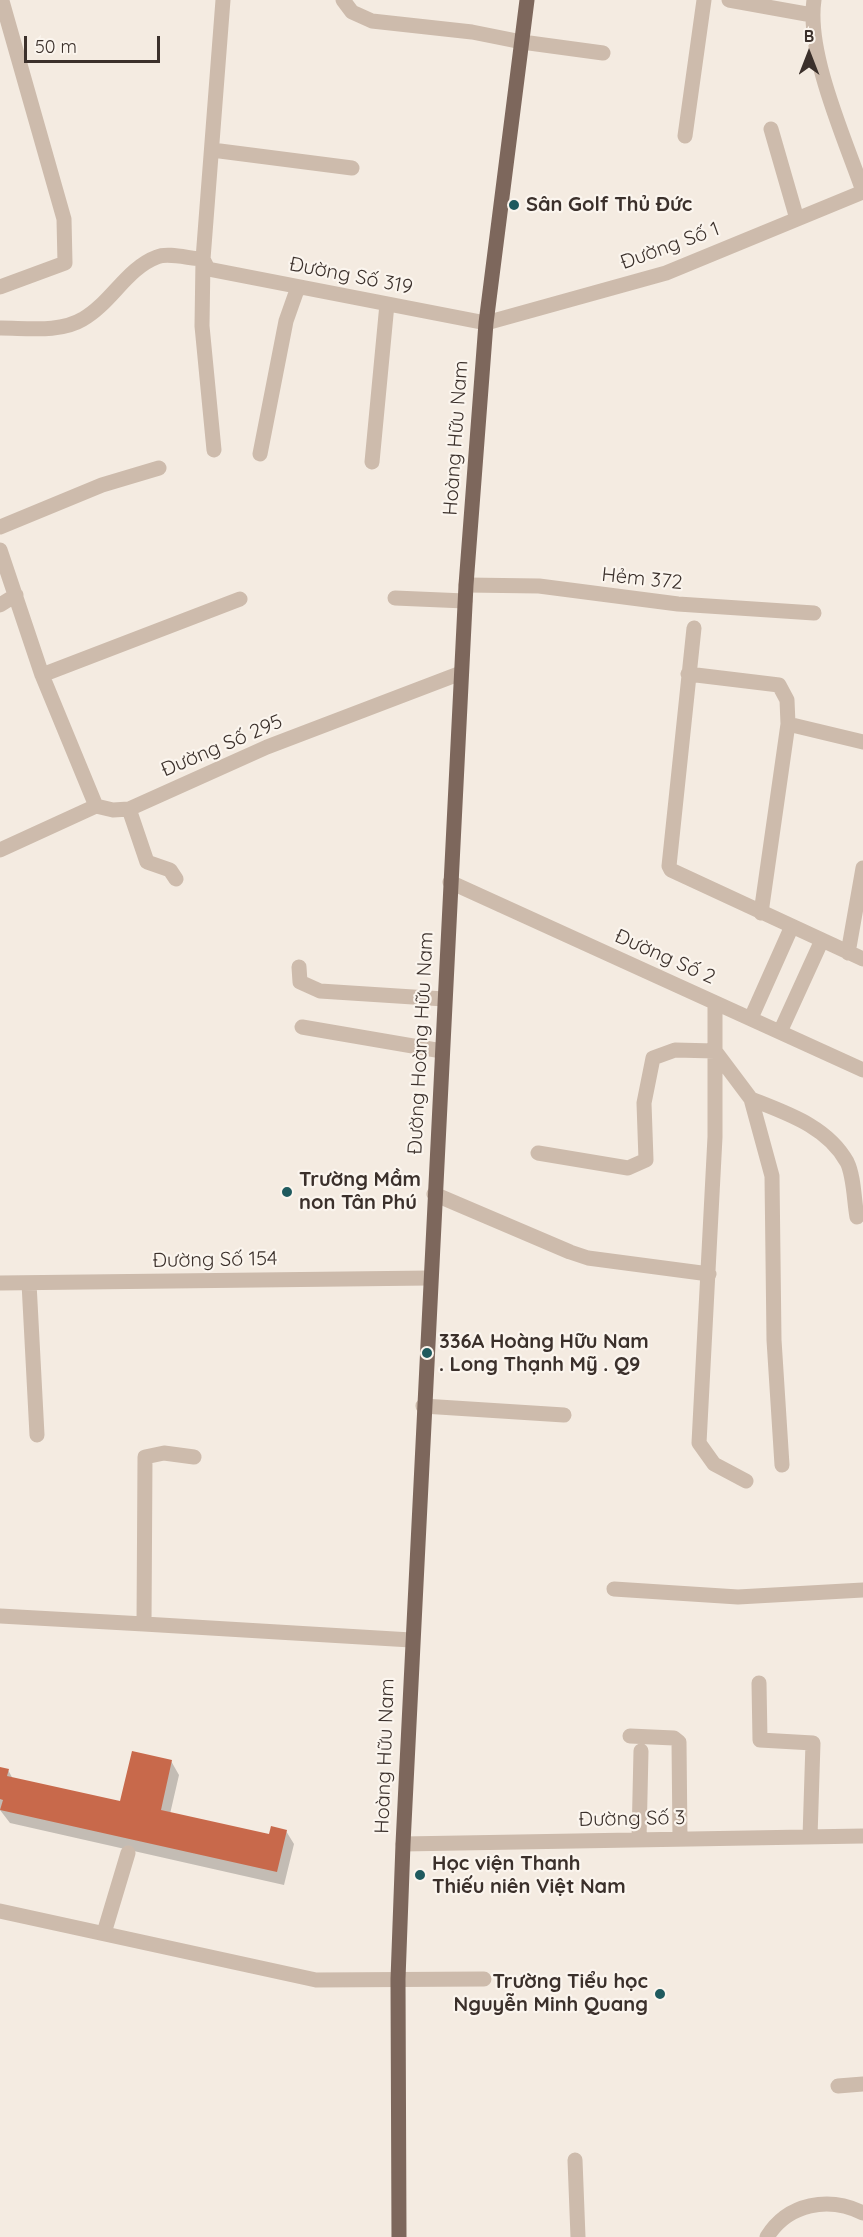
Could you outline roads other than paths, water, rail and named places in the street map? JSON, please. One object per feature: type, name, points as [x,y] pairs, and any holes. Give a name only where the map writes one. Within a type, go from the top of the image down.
[{"type":"main road","name":"Hoàng Hữu Nam","points":[[450,882],[465,593],[486,323],[527,0]]},
{"type":"main road","name":"Đường Hoàng Hữu Nam","points":[[430,1278],[450,882]]},
{"type":"main road","name":"Hoàng Hữu Nam","points":[[399,2237],[398,1979],[411,1640],[430,1278]]},
{"type":"street","points":[[214,450],[202,326],[223,0]]},
{"type":"street","points":[[343,0],[352,12],[372,21],[472,32],[522,42],[603,53]]},
{"type":"street","points":[[685,136],[704,0]]},
{"type":"street","points":[[729,0],[813,7],[819,66],[863,192]]},
{"type":"street","points":[[0,287],[65,263],[64,219],[2,1]]},
{"type":"street","points":[[771,129],[797,219]]},
{"type":"street","points":[[212,150],[352,168]]},
{"type":"street","name":"Đường Số 1","points":[[486,323],[666,273],[863,192]]},
{"type":"street","name":"Đường Số 319","points":[[1,328],[48,329],[81,321],[107,302],[136,269],[159,256],[206,264],[298,287],[486,323]]},
{"type":"street","points":[[260,454],[286,321],[298,287]]},
{"type":"street","points":[[372,462],[387,304]]},
{"type":"street","points":[[0,527],[102,485],[159,468]]},
{"type":"street","points":[[0,550],[42,675],[96,806],[0,850]]},
{"type":"street","name":"Hẻm 372","points":[[395,598],[539,586],[678,604],[814,613]]},
{"type":"street","points":[[0,605],[16,595]]},
{"type":"street","points":[[42,675],[240,599]]},
{"type":"street","points":[[694,628],[669,866],[863,959]]},
{"type":"street","name":"Đường Số 295","points":[[96,806],[113,810],[129,809],[267,747],[461,673]]},
{"type":"street","points":[[688,674],[779,685],[788,700],[788,724],[761,912]]},
{"type":"street","points":[[788,724],[863,742]]},
{"type":"street","points":[[129,809],[147,862],[170,870],[176,879]]},
{"type":"street","points":[[848,952],[863,868]]},
{"type":"street","name":"Đường Số 2","points":[[450,882],[863,1070]]},
{"type":"street","points":[[751,1018],[792,926]]},
{"type":"street","points":[[780,1032],[822,940]]},
{"type":"street","points":[[298,968],[300,982],[320,991],[444,999]]},
{"type":"street","points":[[716,1003],[716,1137],[699,1443],[714,1464],[746,1481]]},
{"type":"street","points":[[302,1027],[442,1051]]},
{"type":"street","points":[[538,1154],[628,1168],[646,1160],[644,1103],[653,1059],[675,1050],[716,1051]]},
{"type":"street","points":[[716,1051],[751,1099],[772,1176],[774,1340],[782,1464]]},
{"type":"street","points":[[751,1099],[801,1119],[825,1134],[848,1163],[857,1218]]},
{"type":"street","points":[[434,1194],[588,1258],[709,1274]]},
{"type":"street","name":"Đường Số 154","points":[[0,1283],[430,1278]]},
{"type":"street","points":[[28,1283],[37,1435]]},
{"type":"street","points":[[423,1406],[564,1415]]},
{"type":"street","points":[[144,1624],[145,1457],[155,1453],[194,1457]]},
{"type":"street","points":[[614,1589],[738,1597],[863,1590]]},
{"type":"street","points":[[0,1616],[411,1640]]},
{"type":"street","points":[[759,1683],[760,1740],[813,1743],[810,1837]]},
{"type":"street","points":[[630,1736],[679,1741],[680,1839]]},
{"type":"street","points":[[639,1840],[641,1751]]},
{"type":"street","name":"Đường Số 3","points":[[403,1844],[863,1836]]},
{"type":"street","points":[[104,1933],[128,1853]]},
{"type":"street","points":[[0,1911],[316,1980],[484,1979]]},
{"type":"street","points":[[838,2086],[863,2084]]},
{"type":"street","points":[[575,2160],[578,2237]]},
{"type":"street","points":[[767,2237],[780,2221],[795,2210],[812,2204],[831,2203],[848,2206],[863,2213]]},
{"type":"place","name":"Sân Golf Thủ Đức","points":[[514,205]]},
{"type":"place","name":"Trường Mầm non Tân Phú","points":[[287,1192]]},
{"type":"place","name":"336A Hoàng Hữu Nam . Long Thạnh Mỹ . Q9","points":[[427,1353]]},
{"type":"place","name":"Học viện Thanh Thiếu niên Việt Nam","points":[[420,1875]]},
{"type":"place","name":"Trường Tiểu học Nguyễn Minh Quang","points":[[660,1994]]}]
